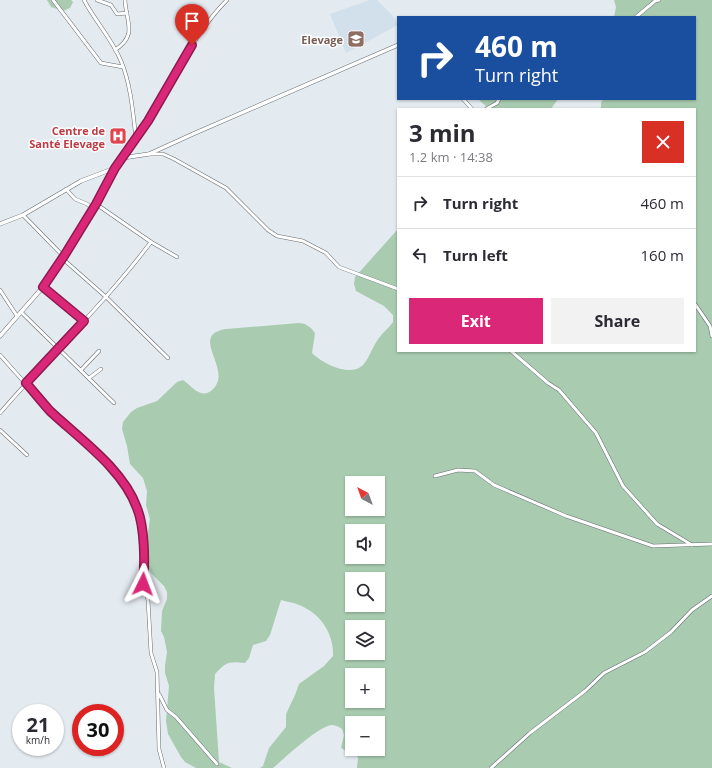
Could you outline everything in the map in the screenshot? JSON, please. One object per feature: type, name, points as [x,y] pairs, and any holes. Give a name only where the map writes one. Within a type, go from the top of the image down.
[{"type":"street","points":[[53,0],[101,63],[123,67]]},
{"type":"street","points":[[84,0],[115,50],[123,67],[131,98],[136,139]]},
{"type":"street","points":[[97,0],[111,5],[117,14],[127,13]]},
{"type":"street","points":[[115,50],[127,39],[129,34],[130,25],[125,0]]},
{"type":"street","points":[[0,336],[43,287],[64,258],[96,204],[115,168],[136,139],[192,45],[227,0]]},
{"type":"street","points":[[637,16],[659,0]]},
{"type":"street","points":[[149,154],[397,45]]},
{"type":"street","points":[[464,100],[471,108]]},
{"type":"street","points":[[488,108],[497,103],[498,100]]},
{"type":"street","points":[[122,158],[149,154],[163,154],[174,159],[226,188],[268,230],[277,236],[303,241],[326,253],[339,267],[397,290]]},
{"type":"street","points":[[0,224],[23,215],[81,181],[115,168]]},
{"type":"street","points":[[66,190],[75,199],[87,204],[93,209]]},
{"type":"street","points":[[96,204],[150,242],[177,257]]},
{"type":"street","points":[[23,215],[64,258],[168,358]]},
{"type":"street","points":[[0,413],[26,383],[106,298],[132,268],[150,242]]},
{"type":"street","points":[[43,287],[84,321]]},
{"type":"street","points":[[0,290],[17,316]]},
{"type":"street","points":[[696,305],[710,326],[712,336]]},
{"type":"street","points":[[21,312],[114,403]]},
{"type":"street","points":[[81,370],[99,351]]},
{"type":"street","points":[[91,352],[94,355]]},
{"type":"street","points":[[512,352],[548,383],[559,390],[596,433],[623,486],[657,524],[692,544]]},
{"type":"street","points":[[0,355],[50,410],[114,472],[123,483],[137,508],[142,530],[144,558],[143,584],[148,600],[151,653],[157,672],[159,749],[164,768]]},
{"type":"street","points":[[89,378],[101,369]]},
{"type":"street","points":[[0,430],[27,455]]},
{"type":"street","points":[[434,476],[458,470],[475,471],[494,484],[566,516],[653,546],[712,544]]},
{"type":"street","points":[[491,768],[530,733],[585,691],[604,673],[645,652],[671,632],[692,610],[712,596]]},
{"type":"street","points":[[158,692],[167,710],[184,725],[217,764]]},
{"type":"shaded area","name":"Elevage","points":[[370,0],[377,0],[393,16],[397,26],[346,53],[330,14]]},
{"type":"green space","points":[[47,0],[71,0],[73,2],[70,8],[63,11],[51,7]]},
{"type":"green space","points":[[614,0],[712,0],[712,768],[357,768],[358,757],[356,756],[385,756],[385,716],[345,716],[345,750],[341,748],[344,735],[342,729],[331,725],[309,737],[273,768],[260,768],[263,766],[269,748],[286,727],[286,714],[299,684],[324,666],[333,656],[331,639],[324,625],[319,619],[307,609],[294,603],[281,600],[270,635],[266,641],[253,645],[249,658],[245,663],[228,663],[215,674],[214,688],[219,762],[232,768],[196,768],[185,762],[168,734],[166,721],[169,686],[165,673],[167,652],[164,637],[161,631],[162,611],[167,599],[167,592],[164,586],[151,573],[148,567],[146,547],[150,519],[146,505],[147,491],[143,478],[130,464],[122,429],[123,422],[131,412],[137,408],[157,401],[177,382],[183,380],[198,392],[210,392],[218,382],[216,364],[210,346],[211,338],[215,333],[226,329],[299,323],[305,324],[315,333],[312,353],[322,361],[344,370],[357,369],[363,365],[377,341],[393,322],[393,315],[384,306],[356,291],[354,284],[355,277],[397,230],[397,352],[696,352],[696,108],[601,108],[601,103],[602,100],[696,100],[696,16],[614,16],[616,7]]},
{"type":"green space","points":[[479,100],[557,100],[552,108],[488,108]]},
{"type":"place","name":"Elevage","points":[[356,39]]},
{"type":"place","name":"Centre de Santé Elevage","points":[[118,136]]},
{"type":"route","points":[[143,584],[144,558],[141,520],[132,497],[114,472],[50,410],[26,383],[84,321],[43,287],[96,204],[115,168],[148,121],[192,45]]}]
